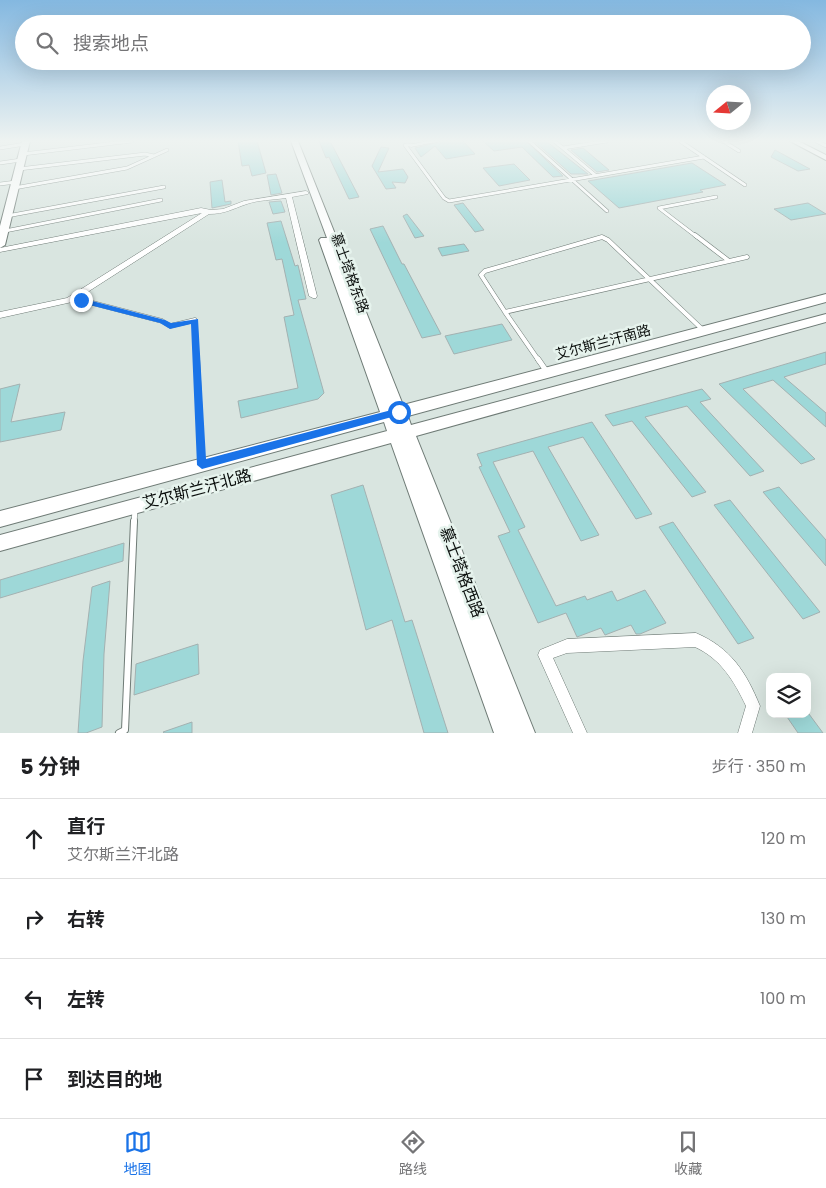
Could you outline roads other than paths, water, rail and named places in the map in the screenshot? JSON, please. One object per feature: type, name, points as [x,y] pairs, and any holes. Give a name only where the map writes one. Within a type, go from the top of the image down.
[{"type":"main road","points":[[0,245],[17,175]]},
{"type":"main road","name":"慕士塔格东路","points":[[299,175],[393,414]]},
{"type":"main road","name":"慕士塔格东路","points":[[306,175],[393,414]]},
{"type":"main road","name":"艾尔斯兰汗南路","points":[[393,414],[826,298]]},
{"type":"main road","points":[[401,433],[826,318]]},
{"type":"main road","name":"慕士塔格西路","points":[[393,414],[524,733]]},
{"type":"main road","name":"艾尔斯兰汗北路","points":[[0,519],[393,414]]},
{"type":"main road","name":"慕士塔格西路","points":[[401,433],[505,733]]},
{"type":"main road","name":"艾尔斯兰汗北路","points":[[0,543],[401,433]]},
{"type":"street","points":[[0,315],[69,300],[206,213],[239,207],[244,203],[306,193]]},
{"type":"street","points":[[288,195],[313,296]]},
{"type":"street","points":[[0,250],[201,210],[206,213]]},
{"type":"street","points":[[580,733],[545,655],[566,646],[696,640],[713,647],[726,658],[742,683],[753,706],[745,733]]},
{"type":"lane","points":[[0,184],[15,185],[80,175]]},
{"type":"lane","points":[[429,175],[444,198],[449,201],[595,175]]},
{"type":"lane","points":[[567,175],[608,211]]},
{"type":"lane","points":[[731,175],[746,185]]},
{"type":"lane","points":[[7,216],[164,188]]},
{"type":"lane","points":[[716,197],[659,208],[729,261]]},
{"type":"lane","points":[[4,231],[161,200]]},
{"type":"lane","points":[[548,372],[480,275],[485,271],[602,238],[608,240],[704,331]]},
{"type":"lane","points":[[505,312],[747,257]]},
{"type":"lane","points":[[69,300],[81,300],[162,321],[170,326],[195,320],[202,465]]},
{"type":"lane","points":[[119,733],[125,730],[136,506]]}]
